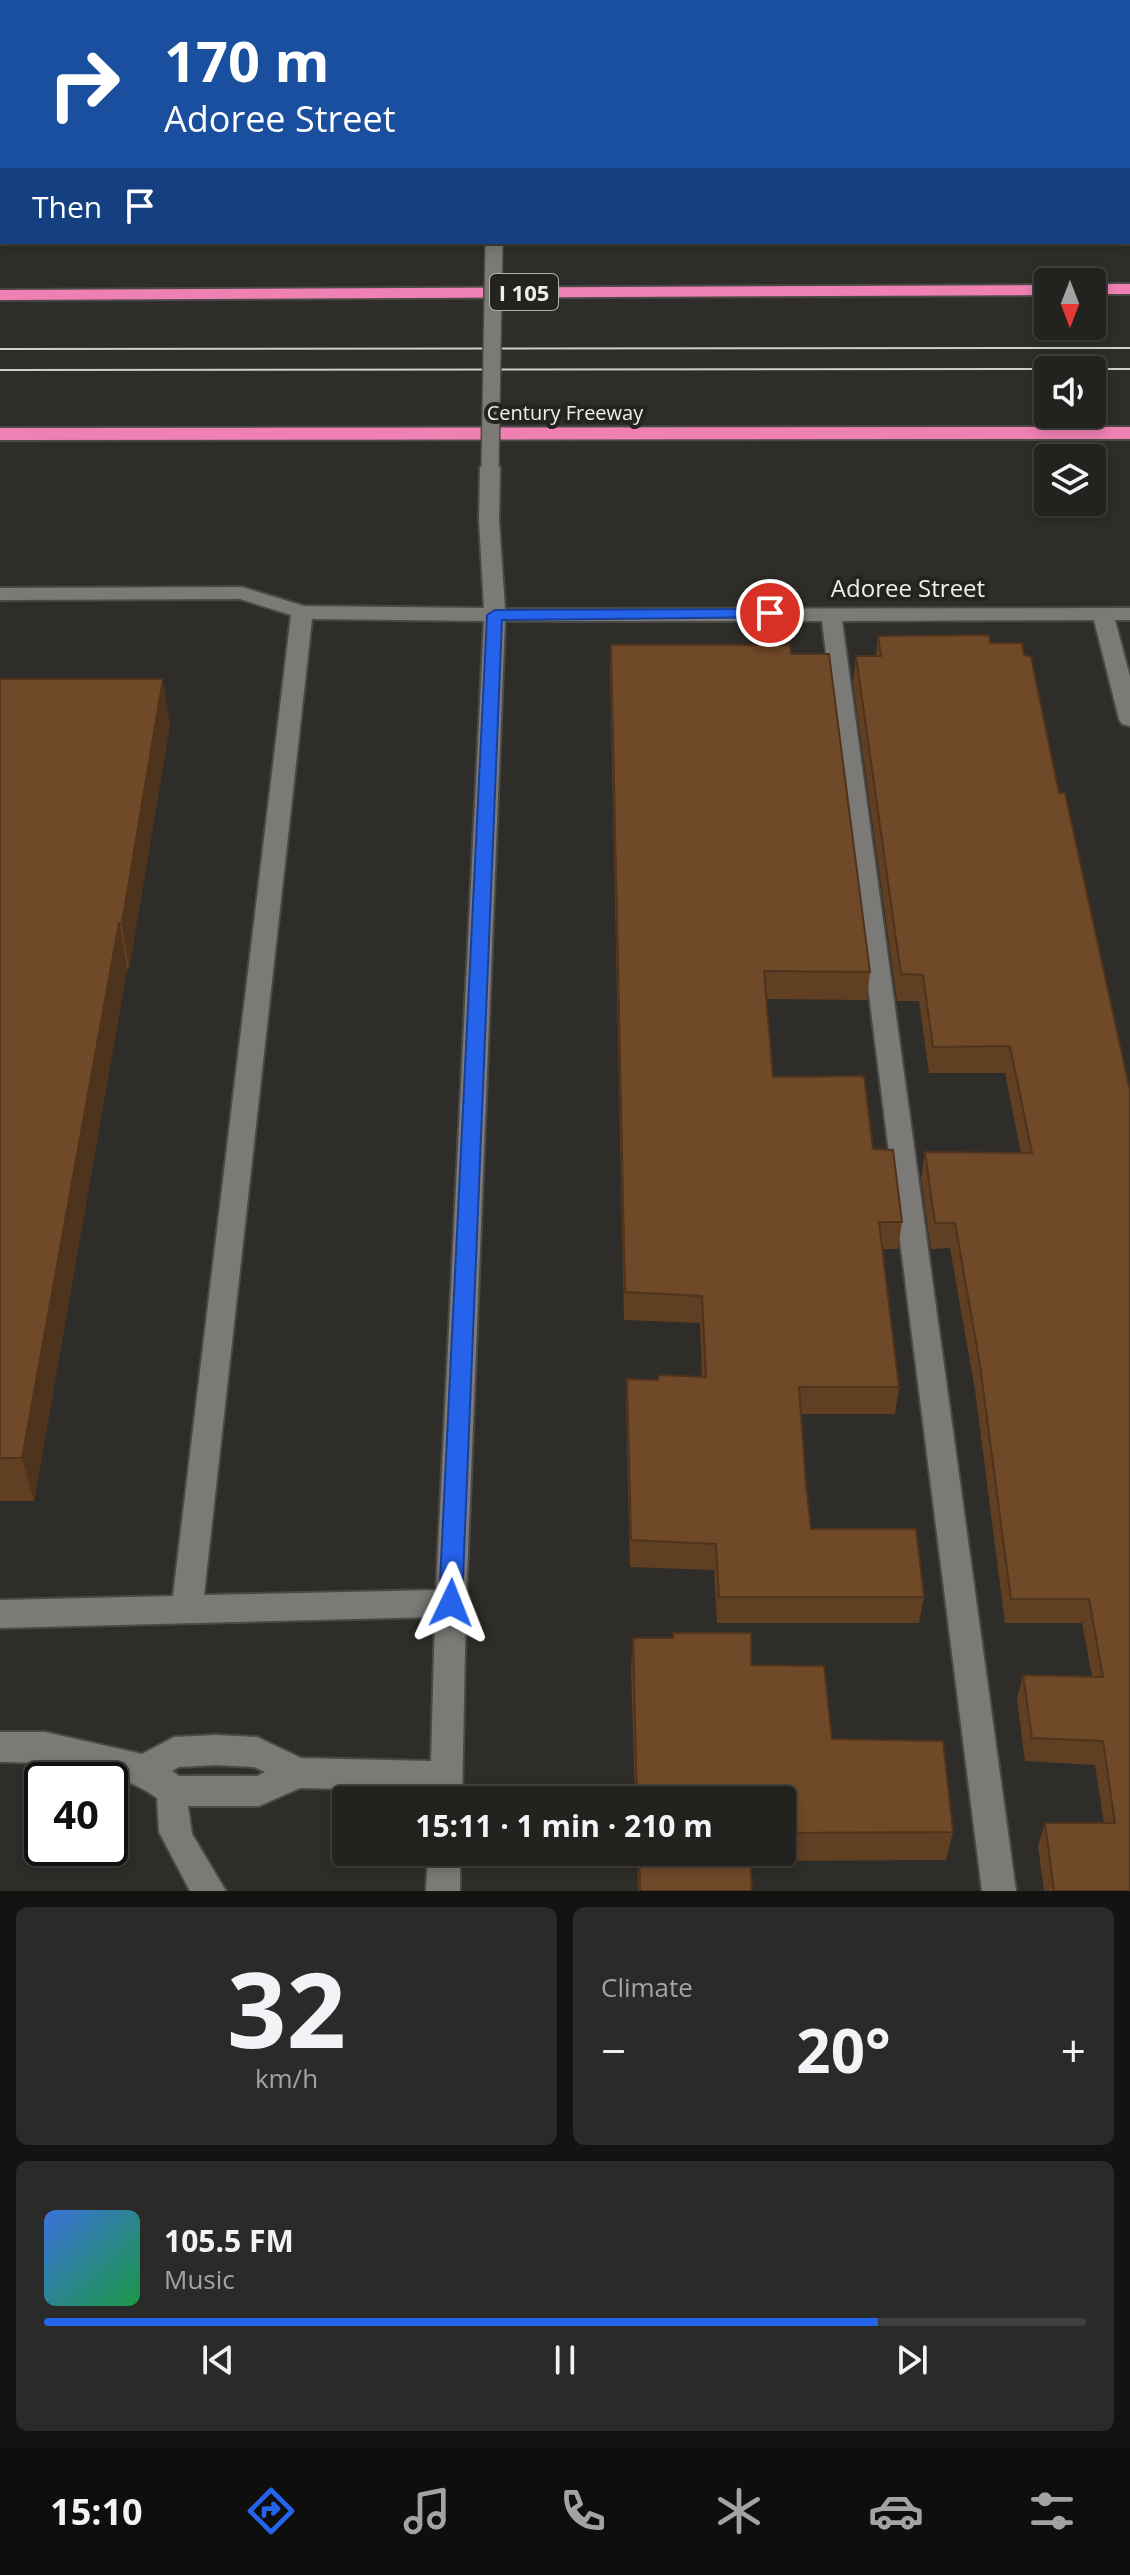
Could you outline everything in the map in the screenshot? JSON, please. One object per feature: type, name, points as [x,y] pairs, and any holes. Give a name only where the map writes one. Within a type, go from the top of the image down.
[{"type":"highway","points":[[1106,289],[1130,289]]},
{"type":"highway","name":"I 105","points":[[0,295],[1034,290]]},
{"type":"highway","name":"Century Freeway","points":[[0,434],[1130,433]]},
{"type":"highway","points":[[1035,434],[1130,443]]},
{"type":"street","points":[[446,1786],[451,1603],[495,615],[489,520],[494,244]]},
{"type":"street","name":"Adoree Street","points":[[0,594],[242,593],[302,612],[495,615],[1130,614]]},
{"type":"street","points":[[187,1609],[302,612]]},
{"type":"street","points":[[831,613],[999,1891]]},
{"type":"street","points":[[1103,614],[1130,719]]},
{"type":"street","points":[[0,1614],[451,1603]]},
{"type":"street","points":[[0,1747],[45,1747],[145,1770],[174,1791],[259,1791],[298,1773]]},
{"type":"street","points":[[145,1770],[174,1752],[257,1752],[298,1773],[426,1786]]},
{"type":"street","points":[[174,1791],[169,1812],[171,1825],[209,1891]]},
{"type":"street","points":[[443,1891],[444,1866]]},
{"type":"building","points":[[989,635],[990,643],[1022,643],[1024,655],[1031,657],[1059,793],[1065,793],[1130,1091],[1130,1891],[1054,1891],[1045,1823],[1115,1823],[1103,1741],[1032,1738],[1023,1675],[1103,1677],[1089,1599],[1011,1599],[980,1365],[955,1223],[935,1223],[925,1152],[1032,1153],[1010,1046],[933,1047],[923,975],[901,974],[856,656],[881,656],[878,636]]},
{"type":"building","points":[[611,645],[790,645],[791,654],[829,654],[870,972],[764,971],[773,1077],[864,1076],[873,1149],[893,1150],[902,1222],[879,1222],[899,1387],[799,1387],[806,1484],[811,1529],[916,1529],[924,1597],[719,1597],[716,1544],[631,1540],[627,1379],[658,1380],[659,1375],[706,1377],[702,1296],[625,1292]]},
{"type":"building","points":[[0,679],[163,679],[122,923],[119,923],[22,1458],[0,1458]]},
{"type":"building","points":[[673,1633],[751,1633],[751,1665],[824,1666],[832,1739],[943,1741],[953,1832],[796,1833],[796,1786],[637,1786],[633,1638],[673,1638]]},
{"type":"building","points":[[639,1866],[751,1866],[752,1891],[640,1891]]},
{"type":"tram line","points":[[0,349],[1130,348]]},
{"type":"tram line","points":[[0,370],[1130,369]]},
{"type":"route","points":[[451,1603],[479,918],[495,615],[770,613]]}]
